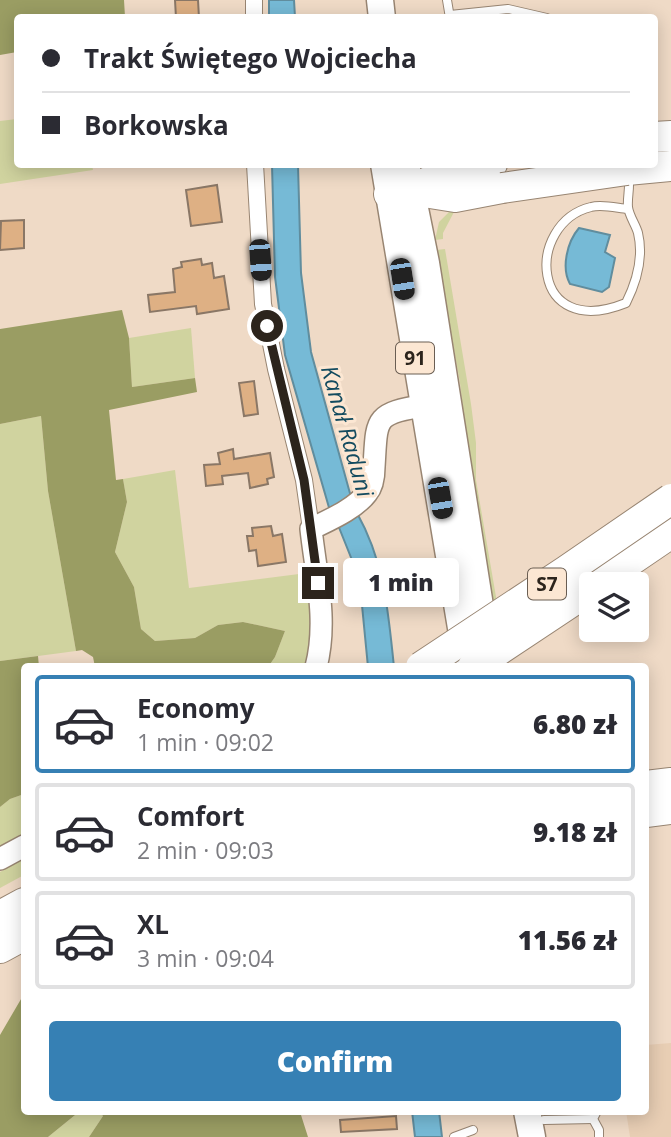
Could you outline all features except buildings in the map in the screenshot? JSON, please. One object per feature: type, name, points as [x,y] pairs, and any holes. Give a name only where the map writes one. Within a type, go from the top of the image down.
[{"type":"highway","points":[[402,183],[455,197],[497,176],[649,168]]},
{"type":"highway","name":"S7","points":[[427,663],[671,499]]},
{"type":"highway","name":"S7","points":[[614,572],[671,533]]},
{"type":"highway","points":[[638,556],[671,544]]},
{"type":"highway","name":"S7","points":[[476,663],[579,596]]},
{"type":"highway","points":[[649,786],[671,783]]},
{"type":"highway","points":[[649,812],[671,809]]},
{"type":"highway","points":[[0,916],[21,905]]},
{"type":"highway","points":[[0,948],[21,937]]},
{"type":"main road","name":"91","points":[[388,168],[402,183],[426,262],[489,663]]},
{"type":"main road","name":"91","points":[[402,183],[423,406],[469,663]]},
{"type":"street","points":[[255,168],[263,304],[304,480],[319,525],[323,624],[318,663]]},
{"type":"street","points":[[319,525],[359,501],[371,486],[376,427],[383,417],[397,410],[423,406]]},
{"type":"street","points":[[0,859],[21,848]]},
{"type":"lane","points":[[467,14],[508,9],[530,14]]},
{"type":"lane","points":[[627,168],[630,183],[628,209],[638,232],[640,258],[636,282],[626,303],[609,310],[584,311],[562,304],[549,285],[546,262],[555,233],[571,215],[593,206],[628,209]]},
{"type":"lane","points":[[538,1123],[595,1115],[599,1137]]},
{"type":"lane","points":[[454,1137],[473,1130]]},
{"type":"shaded area","points":[[671,1043],[671,1137],[630,1137],[627,1115],[649,1115],[649,1045]]},
{"type":"green space","points":[[0,0],[124,0],[125,14],[14,14],[14,53],[0,55]]},
{"type":"green space","points":[[14,119],[14,168],[93,170],[0,184],[0,121]]},
{"type":"green space","points":[[453,208],[454,212],[443,233],[443,239],[435,240],[439,222]]},
{"type":"green space","points":[[445,249],[471,404],[476,443],[476,480],[507,663],[498,663],[460,383],[436,250]]},
{"type":"green space","points":[[122,310],[129,338],[132,387],[195,378],[197,392],[109,410],[116,480],[123,479],[127,502],[115,552],[134,587],[141,629],[155,641],[195,638],[218,625],[243,622],[285,631],[271,663],[94,663],[93,657],[82,650],[76,651],[48,491],[41,416],[0,424],[0,329]]},
{"type":"green space","points":[[191,328],[195,378],[132,387],[129,338]]},
{"type":"green space","points":[[41,416],[48,491],[76,651],[0,661],[0,424]]},
{"type":"green space","points":[[175,470],[189,588],[299,574],[310,579],[312,635],[305,663],[271,663],[285,631],[243,622],[218,625],[195,638],[155,641],[141,629],[134,587],[115,552],[127,502],[123,479]]},
{"type":"green space","points":[[38,656],[39,663],[21,663],[21,795],[0,807],[0,661]]},
{"type":"green space","points":[[21,795],[21,840],[0,851],[0,807]]},
{"type":"green space","points":[[21,861],[21,877],[0,888],[0,872]]},
{"type":"green space","points":[[21,999],[21,1115],[75,1115],[48,1137],[0,1137],[0,1035]]},
{"type":"green space","points":[[75,1115],[103,1116],[89,1137],[48,1137]]},
{"type":"green space","points":[[301,1115],[308,1137],[89,1137],[103,1116]]},
{"type":"water","points":[[269,0],[294,0],[295,14],[269,14]]},
{"type":"water","points":[[272,168],[298,168],[301,273],[311,352],[351,497],[330,511],[285,355],[275,277]]},
{"type":"water","points":[[579,228],[610,235],[605,252],[615,258],[609,287],[602,292],[570,284],[567,278],[567,255],[571,240]]},
{"type":"water","points":[[357,513],[374,550],[384,588],[394,663],[368,663],[361,595],[352,560],[338,525]]},
{"type":"water","points":[[412,1115],[439,1115],[442,1137],[415,1137]]},
{"type":"route","points":[[267,326],[304,480],[318,583]]},
{"type":"water label","name":"Kanał Raduni","points":[[348,431]]}]
